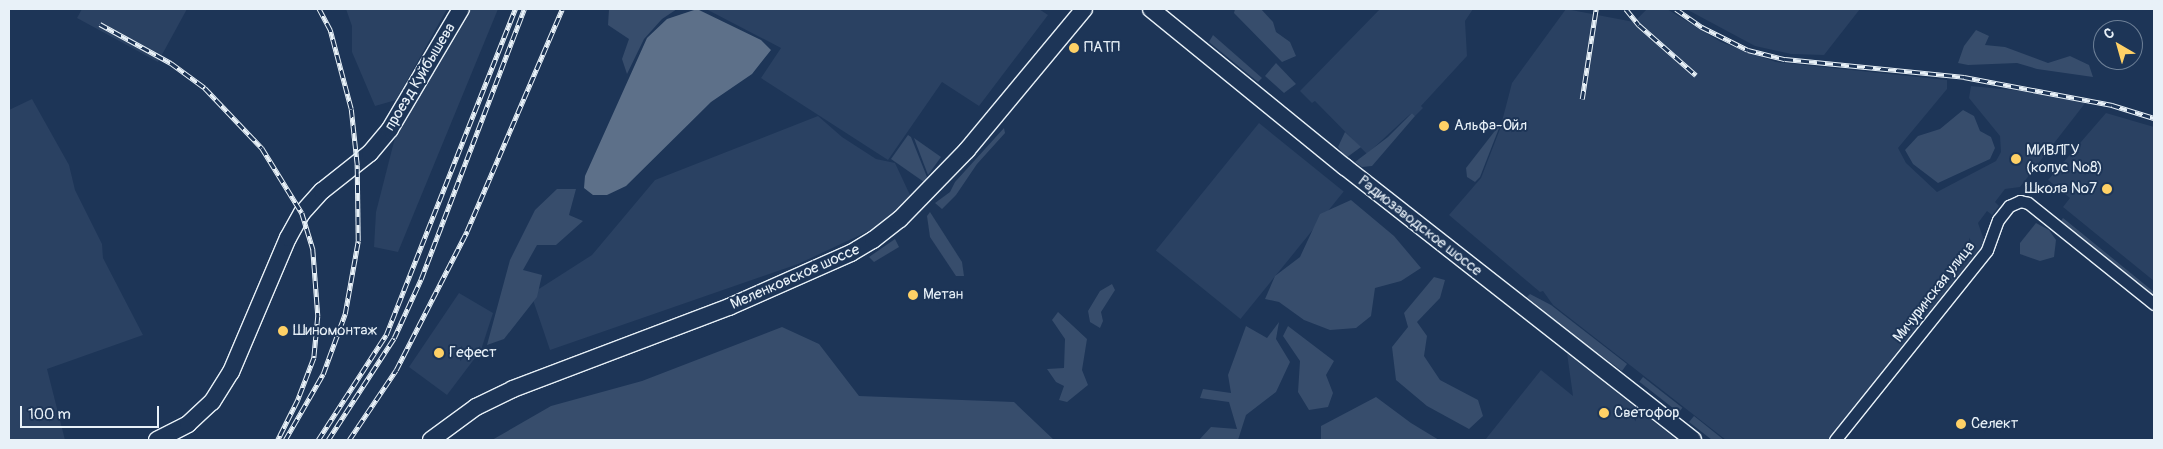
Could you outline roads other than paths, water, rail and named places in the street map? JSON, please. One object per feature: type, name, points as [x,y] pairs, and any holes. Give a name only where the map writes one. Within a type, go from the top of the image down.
[{"type":"street","name":"проезд Куйбышева","points":[[157,440],[188,424],[212,402],[231,372],[259,312],[288,238],[302,213],[322,191],[370,153],[390,129],[461,9]]},
{"type":"street","name":"Меленковское шоссе","points":[[431,440],[476,407],[513,389],[729,307],[851,253],[873,240],[913,206],[968,150],[1084,9]]},
{"type":"street","name":"Радиозаводское шоссе","points":[[1151,9],[1345,167],[1692,440]]},
{"type":"street","name":"Мичуринская улица","points":[[1835,440],[1988,250],[1998,220],[2009,206],[2020,201],[2028,203],[2154,304]]},
{"type":"railway","points":[[285,440],[323,374],[345,314],[358,241],[357,165],[351,109],[330,30],[319,9]]},
{"type":"railway","points":[[318,440],[386,335],[515,9]]},
{"type":"railway","points":[[328,440],[394,338],[421,279],[524,9]]},
{"type":"railway","points":[[349,440],[396,370],[467,231],[562,9]]},
{"type":"railway","points":[[1582,99],[1596,9]]},
{"type":"railway","points":[[1626,9],[1639,25],[1696,75]]},
{"type":"railway","points":[[1676,9],[1702,27],[1748,50],[1785,59],[1964,77],[2112,105],[2154,118]]},
{"type":"railway","points":[[100,24],[171,63],[205,88],[262,148],[302,213],[313,249],[318,316],[314,358],[298,400],[278,440]]},
{"type":"place","name":"ПАТП","points":[[1074,48]]},
{"type":"place","name":"Альфа-Ойл","points":[[1444,126]]},
{"type":"place","name":"МИВЛГУ (копус №8)","points":[[2016,159]]},
{"type":"place","name":"Школа №7","points":[[2107,189]]},
{"type":"place","name":"Метан","points":[[913,295]]},
{"type":"place","name":"Шиномонтаж","points":[[283,331]]},
{"type":"place","name":"Гефест","points":[[439,353]]},
{"type":"place","name":"Светофор","points":[[1604,413]]},
{"type":"place","name":"Селект","points":[[1961,424]]}]
